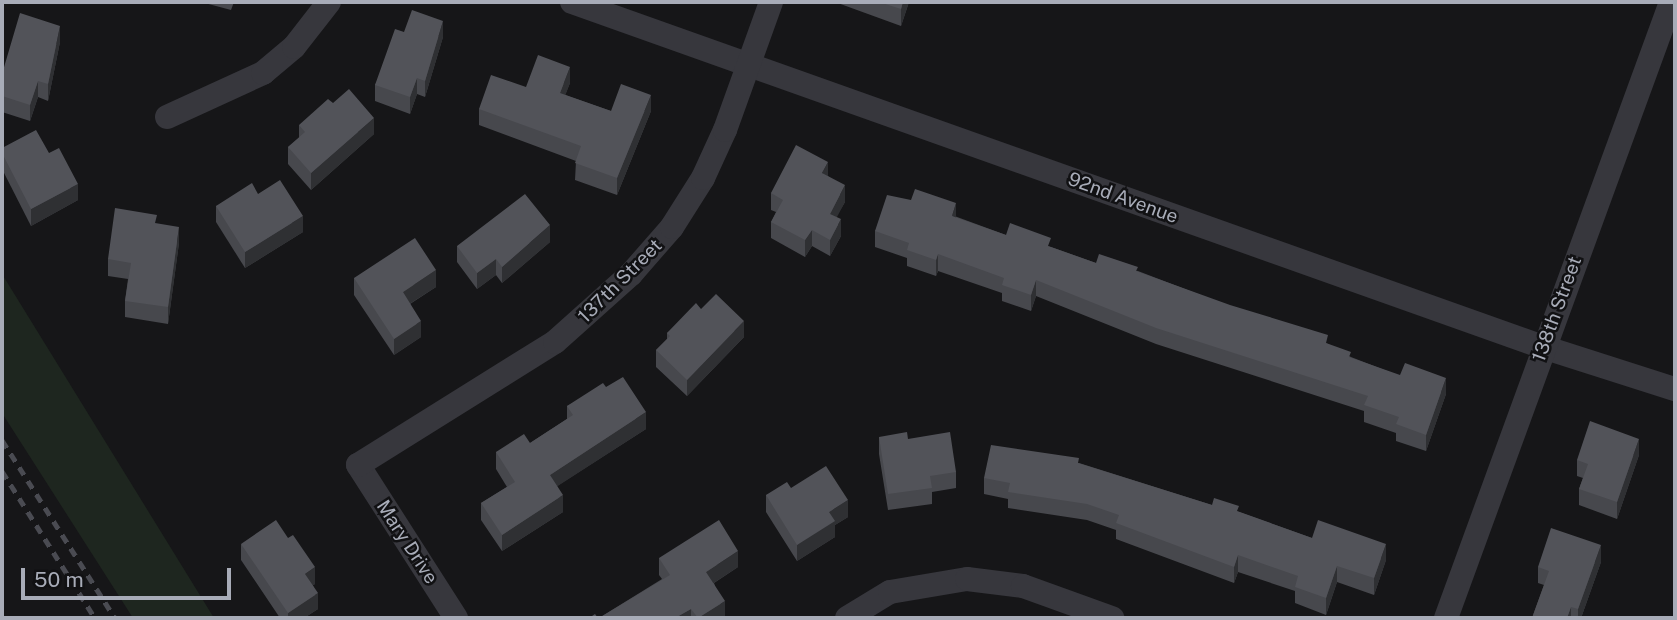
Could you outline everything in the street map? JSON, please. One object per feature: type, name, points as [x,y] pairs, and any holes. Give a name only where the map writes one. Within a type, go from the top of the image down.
[{"type":"street","points":[[167,117],[263,73],[294,47],[329,2]]},
{"type":"street","name":"92nd Avenue","points":[[572,2],[1543,347],[1675,390]]},
{"type":"street","name":"137th Street","points":[[358,465],[555,342],[631,274],[672,227],[703,178],[771,2]]},
{"type":"street","name":"138th Street","points":[[1446,618],[1671,2]]},
{"type":"street","name":"Mary Drive","points":[[358,465],[456,618]]},
{"type":"street","points":[[847,618],[890,592],[967,579],[1023,586],[1112,618]]},
{"type":"shaded area","points":[[2,274],[214,618],[133,618],[2,413]]},
{"type":"building","points":[[879,2],[903,2],[901,9]]},
{"type":"building","points":[[412,10],[443,21],[425,81],[417,78],[410,97],[375,85],[395,29],[404,32]]},
{"type":"building","points":[[20,13],[60,26],[48,84],[38,81],[30,105],[2,96],[2,74]]},
{"type":"building","points":[[538,55],[570,67],[560,93],[611,111],[621,84],[651,95],[617,178],[575,163],[581,146],[479,109],[491,75],[526,87]]},
{"type":"building","points":[[349,89],[374,118],[311,173],[288,147],[305,132],[299,125],[328,99],[333,103]]},
{"type":"building","points":[[36,130],[49,153],[59,148],[78,184],[31,209],[2,153],[2,148]]},
{"type":"building","points":[[796,145],[828,162],[822,173],[845,185],[830,214],[841,219],[830,240],[812,230],[805,240],[771,222],[783,200],[771,193]]},
{"type":"building","points":[[280,180],[303,216],[245,252],[216,206],[252,183],[258,194]]},
{"type":"building","points":[[915,189],[956,203],[952,216],[1006,235],[1010,223],[1051,238],[1048,246],[1096,263],[1099,254],[1138,267],[1136,271],[1230,305],[1328,335],[1326,343],[1351,352],[1349,357],[1400,375],[1405,363],[1446,378],[1426,435],[1396,424],[1399,417],[1364,405],[1368,396],[1156,328],[1036,280],[1031,295],[1002,285],[1004,278],[938,254],[936,260],[907,250],[909,243],[875,231],[887,195],[911,200]]},
{"type":"building","points":[[525,194],[550,225],[502,267],[496,259],[477,273],[457,246]]},
{"type":"building","points":[[115,208],[157,215],[155,223],[179,227],[168,307],[125,301],[131,263],[108,259]]},
{"type":"building","points":[[415,238],[436,270],[403,292],[421,321],[394,339],[354,278]]},
{"type":"building","points":[[716,294],[744,321],[687,380],[656,350],[670,336],[667,333],[696,303],[701,309]]},
{"type":"building","points":[[623,377],[646,412],[550,475],[563,495],[502,535],[481,503],[515,482],[496,452],[524,434],[530,443],[573,415],[567,406],[603,383],[606,387]]},
{"type":"building","points":[[1590,421],[1639,439],[1617,502],[1579,489],[1588,464],[1577,460]]},
{"type":"building","points":[[907,432],[908,439],[950,432],[956,472],[930,476],[932,488],[888,494],[879,437]]},
{"type":"building","points":[[991,445],[1079,458],[1078,463],[1212,505],[1214,498],[1239,506],[1237,511],[1312,538],[1318,520],[1386,544],[1374,578],[1337,566],[1326,598],[1295,587],[1298,576],[1238,555],[1234,567],[1116,523],[1119,515],[1087,504],[1008,492],[1010,483],[984,478]]},
{"type":"building","points":[[826,466],[848,500],[829,512],[835,521],[797,545],[766,495],[787,482],[791,488]]},
{"type":"building","points":[[276,520],[288,538],[293,535],[315,567],[305,574],[318,593],[288,613],[241,544]]},
{"type":"building","points":[[719,520],[738,551],[706,572],[725,601],[698,618],[691,609],[675,618],[599,618],[670,575],[659,558]]},
{"type":"building","points":[[1551,528],[1601,545],[1578,609],[1571,607],[1567,618],[1532,618],[1549,571],[1538,567]]},
{"type":"railway","points":[[2,440],[115,618]]},
{"type":"railway","points":[[2,471],[95,618]]}]
